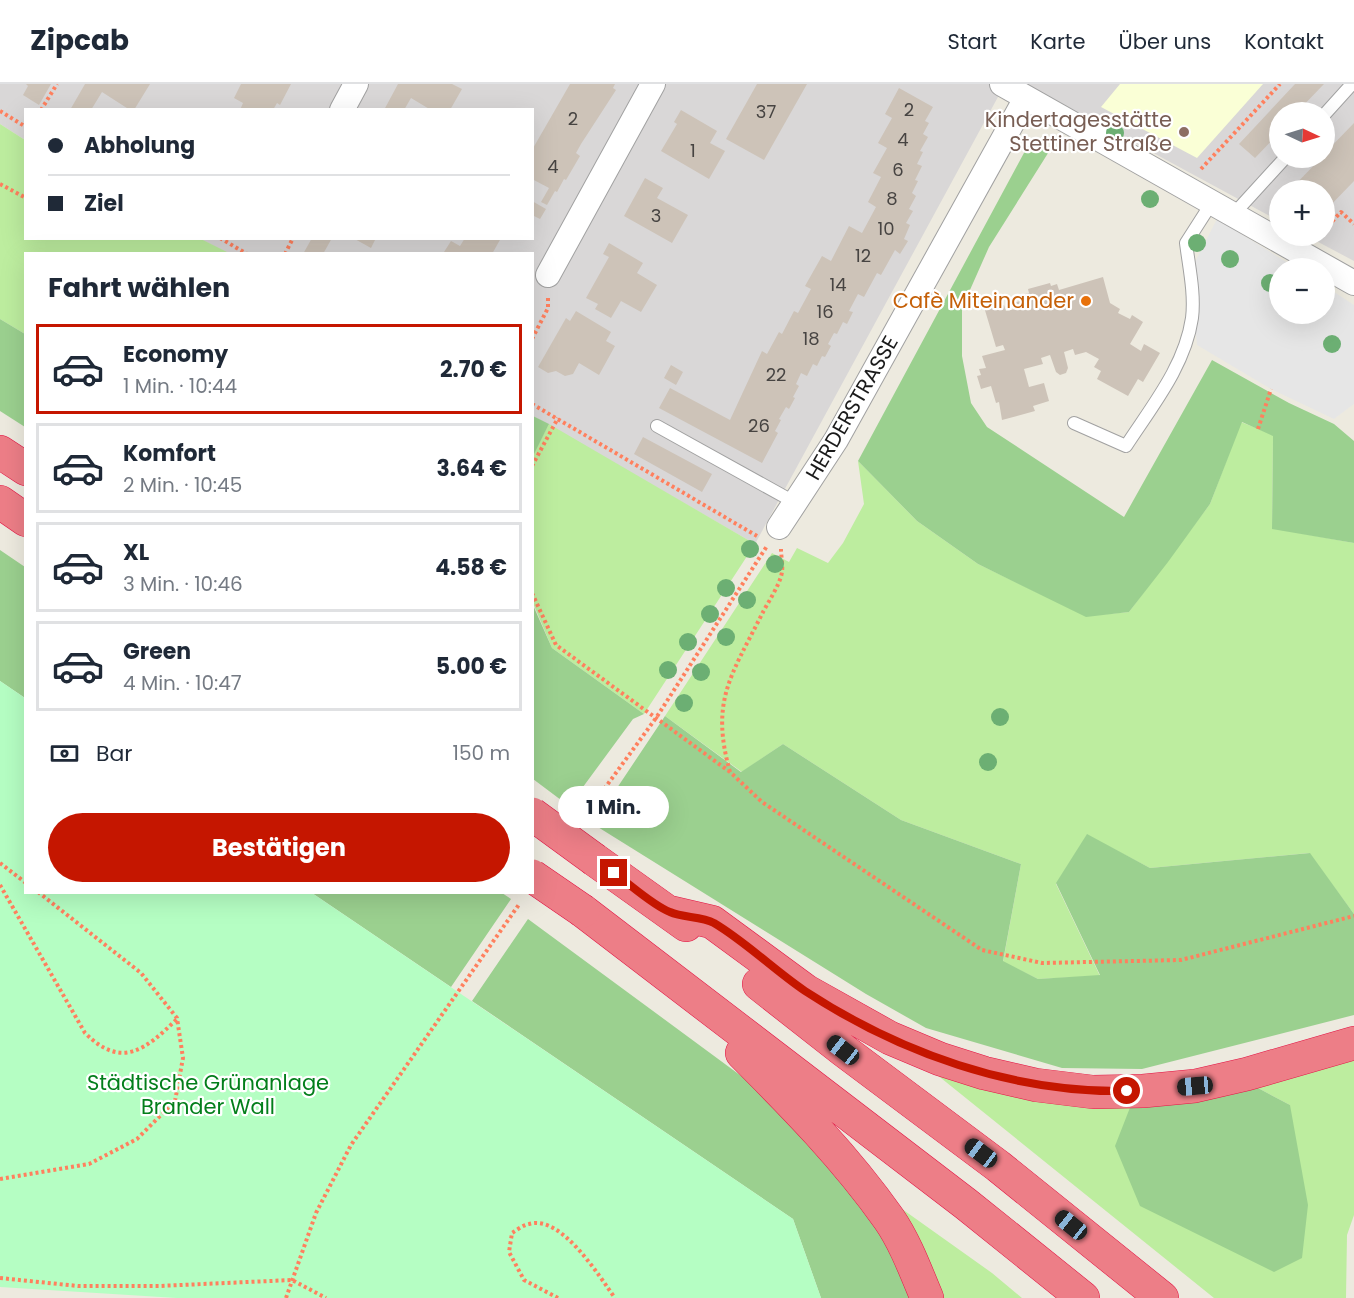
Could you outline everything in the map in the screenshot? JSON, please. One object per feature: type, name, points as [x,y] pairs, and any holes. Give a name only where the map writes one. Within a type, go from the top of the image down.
[{"type":"highway","points":[[0,452],[24,468]]},
{"type":"highway","points":[[0,502],[24,519]]},
{"type":"highway","points":[[534,815],[669,912],[843,1050],[998,1166],[1162,1298]]},
{"type":"highway","points":[[534,891],[583,911],[966,1204],[1083,1298]]},
{"type":"highway","points":[[669,912],[712,922],[806,991],[890,1038],[984,1074],[1036,1085],[1093,1092],[1143,1091],[1195,1086],[1247,1074],[1354,1043]]},
{"type":"highway","points":[[649,961],[810,1120],[890,1220],[915,1268],[927,1298]]},
{"type":"street","points":[[343,108],[356,84]]},
{"type":"street","points":[[548,275],[653,84]]},
{"type":"street","points":[[1002,84],[1354,283]]},
{"type":"street","name":"HERDERSTRASSE","points":[[776,540],[796,503],[836,440],[1026,98]]},
{"type":"lane","points":[[1335,102],[1352,84]]},
{"type":"lane","points":[[1232,216],[1276,168]]},
{"type":"lane","points":[[1074,423],[1126,446],[1176,369],[1192,318],[1186,243],[1211,204]]},
{"type":"lane","points":[[657,426],[796,503]]},
{"type":"path","points":[[42,108],[57,84]]},
{"type":"path","points":[[1184,187],[1280,84]]},
{"type":"path","points":[[0,111],[24,126]]},
{"type":"path","points":[[0,184],[24,197]]},
{"type":"path","points":[[1335,218],[1341,212],[1354,224]]},
{"type":"path","points":[[223,240],[244,252]]},
{"type":"path","points":[[534,335],[549,308],[548,275]]},
{"type":"path","points":[[1258,429],[1271,388]]},
{"type":"path","points":[[534,405],[776,540]]},
{"type":"path","points":[[534,462],[558,418]]},
{"type":"path","points":[[581,821],[656,718],[776,540]]},
{"type":"path","points":[[730,772],[723,747],[724,698],[732,674],[782,574],[776,540]]},
{"type":"path","points":[[534,597],[556,645],[730,772],[762,802],[982,950],[1041,963],[1181,960],[1354,916]]},
{"type":"path","points":[[0,863],[24,881]]},
{"type":"path","points":[[0,885],[85,1033],[101,1049],[125,1053],[150,1044],[177,1018]]},
{"type":"path","points":[[0,1179],[89,1164],[137,1139],[175,1101],[183,1058],[177,1018],[141,974],[41,894]]},
{"type":"path","points":[[286,1298],[316,1213],[351,1145],[523,894]]},
{"type":"path","points":[[558,1298],[524,1280],[508,1252],[512,1233],[530,1223],[553,1227],[577,1247],[615,1298]]},
{"type":"path","points":[[0,1278],[78,1286],[159,1286],[292,1280],[326,1298]]},
{"type":"shaded area","points":[[0,84],[1005,84],[755,544],[534,417],[534,252],[225,252],[203,240],[534,240],[534,108],[24,108],[24,139],[0,124]]},
{"type":"shaded area","points":[[1026,84],[1354,84],[1354,261],[1326,246],[1335,246],[1335,180],[1269,180],[1269,216]]},
{"type":"shaded area","name":"Kindertagesstätte Stettiner Straße","points":[[1120,84],[1263,84],[1197,158],[1101,107]]},
{"type":"shaded area","points":[[1217,219],[1280,258],[1269,258],[1269,324],[1335,324],[1335,293],[1354,305],[1354,404],[1334,419],[1271,389],[1197,345],[1190,272]]},
{"type":"green space","points":[[0,124],[24,139],[24,240],[203,240],[227,252],[24,252],[24,333],[0,319]]},
{"type":"green space","points":[[1032,138],[1050,150],[989,247],[962,308],[962,356],[971,403],[987,427],[1124,517],[1212,360],[1289,403],[1334,424],[1354,441],[1354,543],[1272,529],[1273,436],[1242,422],[1210,504],[1129,612],[1086,617],[978,564],[917,521],[858,461]]},
{"type":"green space","points":[[0,319],[24,333],[24,426],[0,411]]},
{"type":"green space","points":[[534,416],[549,424],[534,454]]},
{"type":"green space","points":[[1241,422],[1273,435],[1272,528],[1354,543],[1354,914],[1309,853],[1150,868],[1087,835],[1056,884],[1100,976],[1038,979],[1003,962],[1021,864],[901,820],[783,744],[742,772],[665,716],[772,553],[789,562],[797,548],[828,563],[843,543],[864,504],[858,461],[917,521],[978,564],[1086,616],[1129,612],[1210,504]]},
{"type":"green space","points":[[549,424],[755,544],[644,714],[552,648],[534,605],[534,452]]},
{"type":"green space","points":[[0,550],[24,566],[24,697],[0,681]]},
{"type":"green space","points":[[534,608],[552,648],[644,714],[633,719],[569,806],[534,780]]},
{"type":"green space","name":"Städtische Grünanlage Brander Wall","points":[[0,681],[24,697],[24,894],[313,894],[793,1219],[821,1298],[177,1298],[0,1287]]},
{"type":"green space","points":[[665,716],[741,772],[783,744],[901,820],[1021,864],[1003,961],[1038,979],[1100,975],[1056,883],[1087,834],[1150,868],[1310,853],[1354,914],[1354,1015],[1142,1069],[1062,1068],[926,1028],[866,994],[593,824]]},
{"type":"green space","points":[[313,894],[504,894],[511,899],[451,987]]},
{"type":"green space","points":[[528,919],[774,1100],[871,1213],[912,1298],[821,1298],[793,1219],[472,1001]]},
{"type":"green space","points":[[1354,1055],[1354,1215],[1347,1235],[1346,1298],[1214,1298],[931,1070],[1290,1105],[1258,1088]]},
{"type":"green space","points":[[1258,1088],[1290,1105],[1308,1205],[1302,1258],[1274,1272],[1140,1206],[1115,1146],[1131,1105]]},
{"type":"green space","points":[[888,1199],[992,1273],[1022,1298],[936,1298]]},
{"type":"building","points":[[26,84],[51,84],[39,105],[23,95],[28,86]]},
{"type":"building","points":[[85,84],[150,84],[135,108],[127,108],[102,92],[92,108],[71,108]]},
{"type":"building","points":[[241,84],[291,84],[280,105],[277,103],[274,108],[241,108],[243,103],[234,98]]},
{"type":"building","points":[[398,84],[452,84],[462,89],[451,108],[428,108],[411,98],[405,108],[385,108]]},
{"type":"building","points":[[570,84],[615,84],[613,88],[616,90],[576,153],[580,156],[547,205],[541,202],[549,188],[534,180],[534,147]]},
{"type":"building","points":[[757,84],[807,84],[764,160],[726,139]]},
{"type":"building","points":[[1295,84],[1324,84],[1307,102],[1278,102]]},
{"type":"building","points":[[899,88],[933,107],[925,121],[929,123],[923,134],[928,137],[920,151],[923,152],[917,164],[922,166],[912,193],[916,196],[909,209],[913,211],[906,223],[910,225],[904,239],[908,241],[900,254],[895,250],[881,275],[877,273],[864,297],[858,294],[849,311],[853,312],[847,324],[843,322],[837,334],[834,333],[825,357],[822,356],[817,366],[813,364],[807,376],[801,373],[796,384],[799,386],[793,397],[795,398],[789,409],[786,407],[779,419],[781,420],[775,431],[778,433],[762,463],[659,408],[670,388],[730,420],[762,351],[767,354],[779,332],[782,334],[794,311],[798,313],[811,289],[805,286],[822,256],[831,261],[849,226],[862,233],[876,207],[868,202],[881,177],[873,173],[887,148],[878,143],[892,118],[885,114]]},
{"type":"building","points":[[681,110],[717,131],[710,143],[725,151],[709,179],[661,151],[677,124],[674,122]]},
{"type":"building","points":[[1269,112],[1269,143],[1255,158],[1239,144]]},
{"type":"building","points":[[1354,123],[1354,181],[1335,201],[1335,180],[1300,180],[1311,168],[1335,168],[1335,143]]},
{"type":"building","points":[[645,178],[663,188],[657,198],[688,215],[672,243],[624,216]]},
{"type":"building","points":[[534,202],[546,209],[540,219],[534,216]]},
{"type":"building","points":[[311,240],[331,240],[324,252],[304,252]]},
{"type":"building","points":[[357,240],[375,240],[371,248]]},
{"type":"building","points":[[464,240],[500,240],[493,252],[444,252],[451,241],[460,246]]},
{"type":"building","points":[[609,243],[643,263],[637,273],[657,285],[641,312],[621,301],[611,318],[595,309],[598,304],[586,298],[609,257],[603,254]]},
{"type":"building","points":[[1103,277],[1110,303],[1120,309],[1118,313],[1130,319],[1132,315],[1143,322],[1130,344],[1141,351],[1144,344],[1160,353],[1143,382],[1138,379],[1128,396],[1097,379],[1101,371],[1094,367],[1099,359],[1086,352],[1075,355],[1073,349],[1064,352],[1068,368],[1066,373],[1060,375],[1056,372],[1050,355],[1041,358],[1043,364],[1024,369],[1029,387],[1044,383],[1049,401],[1033,406],[1035,411],[1002,420],[999,402],[996,403],[991,386],[981,389],[977,376],[981,375],[979,369],[986,368],[982,356],[1005,350],[1003,345],[996,347],[984,307],[997,303],[998,307],[1004,305],[1006,311],[1015,309],[1013,303],[1024,300],[1022,295],[1029,293],[1028,289],[1050,283],[1051,286],[1057,284],[1059,290]]},
{"type":"building","points":[[576,311],[611,332],[606,341],[615,346],[599,375],[579,363],[573,374],[565,376],[556,371],[548,373],[538,367],[566,318],[570,321]]},
{"type":"building","points":[[671,365],[683,372],[676,385],[664,378]]},
{"type":"building","points":[[643,437],[712,474],[702,492],[634,454]]},
{"type":"place","name":"Kindertagesstätte Stettiner Straße","points":[[1184,132]]},
{"type":"place","name":"Cafè Miteinander","points":[[1086,301]]},
{"type":"route","points":[[614,873],[669,912],[712,922],[806,991],[890,1038],[984,1074],[1036,1085],[1093,1092],[1127,1091]]}]
